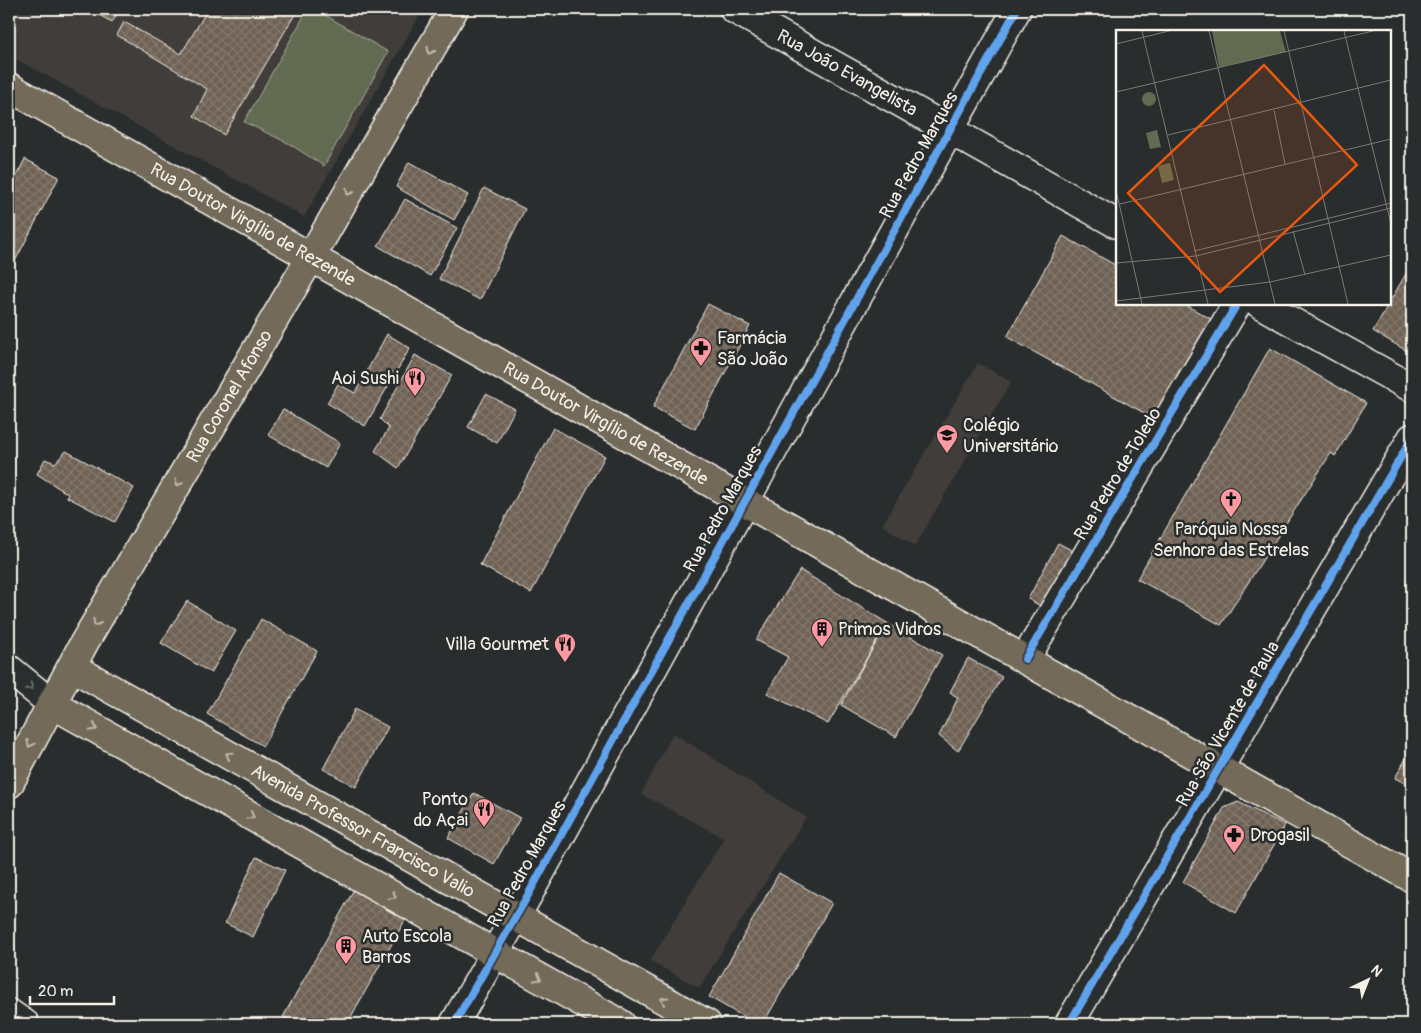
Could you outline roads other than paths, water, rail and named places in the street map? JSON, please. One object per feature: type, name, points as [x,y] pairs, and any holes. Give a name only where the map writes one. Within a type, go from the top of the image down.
[{"type":"main road","name":"Rua Coronel Afonso","points":[[9,784],[72,667],[454,9]]},
{"type":"main road","name":"Rua Doutor Virgílio de Rezende","points":[[9,87],[1412,878]]},
{"type":"main road","name":"Avenida Professor Francisco Valio","points":[[72,667],[707,1024]]},
{"type":"main road","points":[[52,704],[621,1024]]},
{"type":"street","name":"Rua João Evangelista","points":[[734,9],[1116,223]]},
{"type":"street","name":"Rua Pedro Marques","points":[[454,1024],[516,917],[1017,9]]},
{"type":"street","name":"Rua Pedro de Toledo","points":[[1025,659],[1236,305]]},
{"type":"street","points":[[1262,305],[1412,388]]},
{"type":"street","name":"Rua São Vicente de Paula","points":[[1068,1024],[1412,438]]},
{"type":"street","points":[[9,669],[52,704]]},
{"type":"street","points":[[9,1013],[25,1024]]},
{"type":"place","name":"Farmácia São João","points":[[701,367]]},
{"type":"place","name":"Aoi Sushi","points":[[415,397]]},
{"type":"place","name":"Colégio Universitário","points":[[947,454]]},
{"type":"place","name":"Paróquia Nossa Senhora das Estrelas","points":[[1231,518]]},
{"type":"place","name":"Primos Vidros","points":[[822,648]]},
{"type":"place","name":"Villa Gourmet","points":[[565,663]]},
{"type":"place","name":"Ponto do Açai","points":[[484,828]]},
{"type":"place","name":"Drogasil","points":[[1234,854]]},
{"type":"place","name":"Auto Escola Barros","points":[[346,965]]}]
